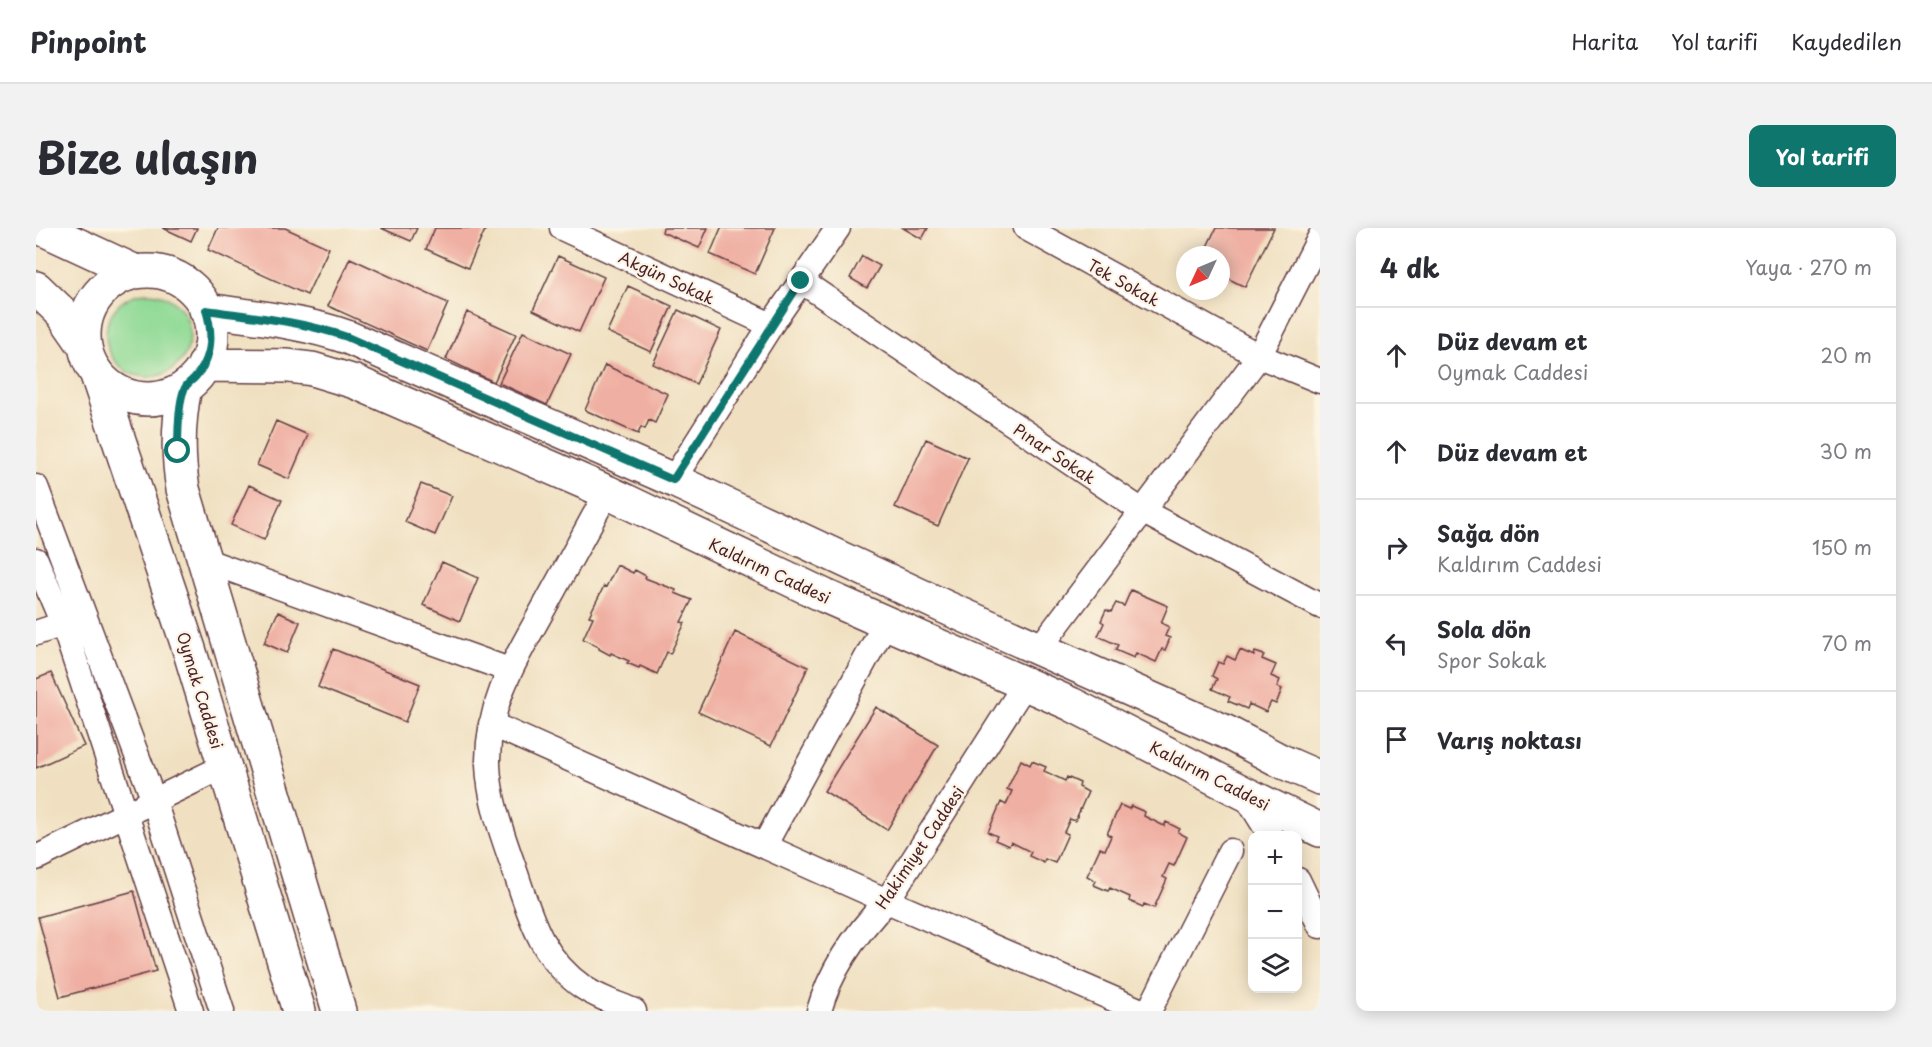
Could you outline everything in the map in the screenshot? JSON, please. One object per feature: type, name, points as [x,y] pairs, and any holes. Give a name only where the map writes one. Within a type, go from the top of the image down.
[{"type":"street","points":[[41,228],[136,272]]},
{"type":"street","name":"Akgün Sokak","points":[[562,228],[771,325]]},
{"type":"street","points":[[673,480],[771,325],[838,228]]},
{"type":"street","name":"Tek Sokak","points":[[1026,228],[1259,356],[1320,381]]},
{"type":"street","points":[[1039,649],[1259,356],[1320,237]]},
{"type":"street","points":[[90,359],[84,332],[91,305],[99,293],[122,276],[136,272],[164,273],[189,287],[199,297],[206,310],[210,324],[209,352],[195,376],[178,429],[183,489],[339,1011]]},
{"type":"street","name":"Pınar Sokak","points":[[801,281],[1142,511],[1320,606]]},
{"type":"street","points":[[36,288],[62,313],[106,383],[118,391],[145,399],[159,398],[173,394],[195,376]]},
{"type":"street","points":[[206,310],[299,323],[338,334],[673,480],[1039,649],[1226,732],[1281,761],[1320,778]]},
{"type":"street","name":"Oymak Caddesi","points":[[90,359],[189,649],[299,1011]]},
{"type":"street","name":"Kaldırım Caddesi","points":[[195,376],[288,366],[334,375],[355,382],[607,492],[825,596],[1071,704],[1320,830]]},
{"type":"street","points":[[36,487],[154,801],[222,1011]]},
{"type":"street","points":[[607,492],[501,687],[491,724],[489,766],[491,789],[533,927],[552,957],[573,979],[586,989],[634,1011]]},
{"type":"street","points":[[36,560],[63,624],[191,1011]]},
{"type":"street","points":[[204,560],[510,670]]},
{"type":"street","points":[[764,846],[886,622]]},
{"type":"street","points":[[36,633],[63,624]]},
{"type":"street","name":"Hakimiyet Caddesi","points":[[819,1011],[840,959],[864,926],[887,901],[1025,684]]},
{"type":"street","points":[[491,724],[887,901],[1141,1011]]},
{"type":"street","points":[[36,858],[225,766]]},
{"type":"street","points":[[1244,793],[1269,831]]},
{"type":"street","points":[[1149,1011],[1230,851]]},
{"type":"street","points":[[1300,885],[1320,926]]},
{"type":"green space","points":[[148,293],[164,296],[178,305],[187,319],[190,335],[187,351],[178,365],[164,374],[148,377],[132,374],[118,365],[109,351],[106,335],[109,319],[118,305],[132,296]]},
{"type":"building","points":[[163,228],[197,228],[191,241]]},
{"type":"building","points":[[218,228],[285,228],[329,248],[307,295],[208,250]]},
{"type":"building","points":[[381,228],[417,228],[411,241]]},
{"type":"building","points":[[435,228],[486,228],[468,268],[426,249]]},
{"type":"building","points":[[663,228],[708,228],[699,248],[662,232]]},
{"type":"building","points":[[721,228],[775,228],[755,274],[710,254]]},
{"type":"building","points":[[903,228],[928,228],[922,239]]},
{"type":"building","points":[[1216,228],[1274,228],[1245,287],[1230,280],[1230,246],[1207,246]]},
{"type":"building","points":[[558,256],[604,277],[579,332],[533,310]]},
{"type":"building","points":[[862,256],[880,266],[867,288],[850,278]]},
{"type":"building","points":[[350,258],[448,303],[427,351],[328,306]]},
{"type":"building","points":[[628,286],[672,306],[651,352],[607,332]]},
{"type":"building","points":[[678,310],[721,330],[696,384],[653,364]]},
{"type":"building","points":[[467,312],[516,334],[494,382],[446,359]]},
{"type":"building","points":[[523,332],[571,354],[547,405],[499,383]]},
{"type":"building","points":[[605,365],[668,394],[655,423],[649,420],[645,429],[641,427],[638,434],[585,410]]},
{"type":"building","points":[[276,421],[308,435],[289,479],[257,465]]},
{"type":"building","points":[[926,439],[968,458],[938,526],[895,507]]},
{"type":"building","points":[[421,484],[452,496],[435,535],[405,522]]},
{"type":"building","points":[[249,485],[282,500],[264,540],[231,525]]},
{"type":"building","points":[[442,562],[478,578],[460,621],[423,605]]},
{"type":"building","points":[[617,565],[633,573],[635,570],[646,576],[645,578],[676,590],[675,593],[692,600],[681,622],[685,623],[670,654],[667,652],[657,674],[627,663],[629,661],[611,653],[610,655],[583,639],[593,617],[589,616]]},
{"type":"building","points":[[1131,590],[1168,606],[1161,623],[1169,627],[1165,636],[1170,638],[1156,662],[1136,653],[1134,658],[1115,650],[1118,645],[1098,636],[1104,623],[1101,621],[1106,610],[1111,612],[1116,603],[1124,606]]},
{"type":"building","points":[[278,612],[300,622],[287,653],[264,643]]},
{"type":"building","points":[[735,632],[808,667],[771,746],[698,712]]},
{"type":"building","points":[[333,649],[420,684],[405,722],[318,687]]},
{"type":"building","points":[[1240,650],[1254,656],[1255,652],[1264,655],[1262,659],[1276,665],[1271,676],[1280,680],[1277,687],[1282,689],[1276,704],[1271,702],[1266,712],[1249,704],[1247,709],[1228,701],[1230,697],[1212,689],[1217,679],[1212,676],[1218,662],[1223,664],[1227,656],[1235,660]]},
{"type":"building","points":[[51,673],[84,746],[36,768],[36,679]]},
{"type":"building","points":[[876,707],[938,745],[887,830],[824,791]]},
{"type":"building","points":[[1021,760],[1030,765],[1032,761],[1046,767],[1044,771],[1065,781],[1067,777],[1080,783],[1079,787],[1088,792],[1075,821],[1070,819],[1064,832],[1068,834],[1055,863],[1045,859],[1044,863],[1029,856],[1031,852],[1011,842],[1009,846],[995,840],[997,836],[988,832],[1001,802],[1006,805],[1012,791],[1007,789]]},
{"type":"building","points":[[1120,805],[1129,809],[1131,806],[1145,812],[1144,816],[1164,826],[1166,822],[1180,829],[1178,832],[1187,837],[1174,866],[1169,864],[1163,877],[1167,879],[1154,908],[1144,904],[1143,907],[1129,901],[1130,897],[1110,888],[1108,891],[1094,885],[1096,881],[1087,876],[1100,848],[1105,850],[1111,836],[1107,834]]},
{"type":"building","points":[[134,891],[156,971],[60,997],[38,917]]},
{"type":"route","points":[[178,451],[178,429],[185,387],[196,377],[209,352],[211,338],[206,310],[320,327],[673,480],[801,281]]}]
